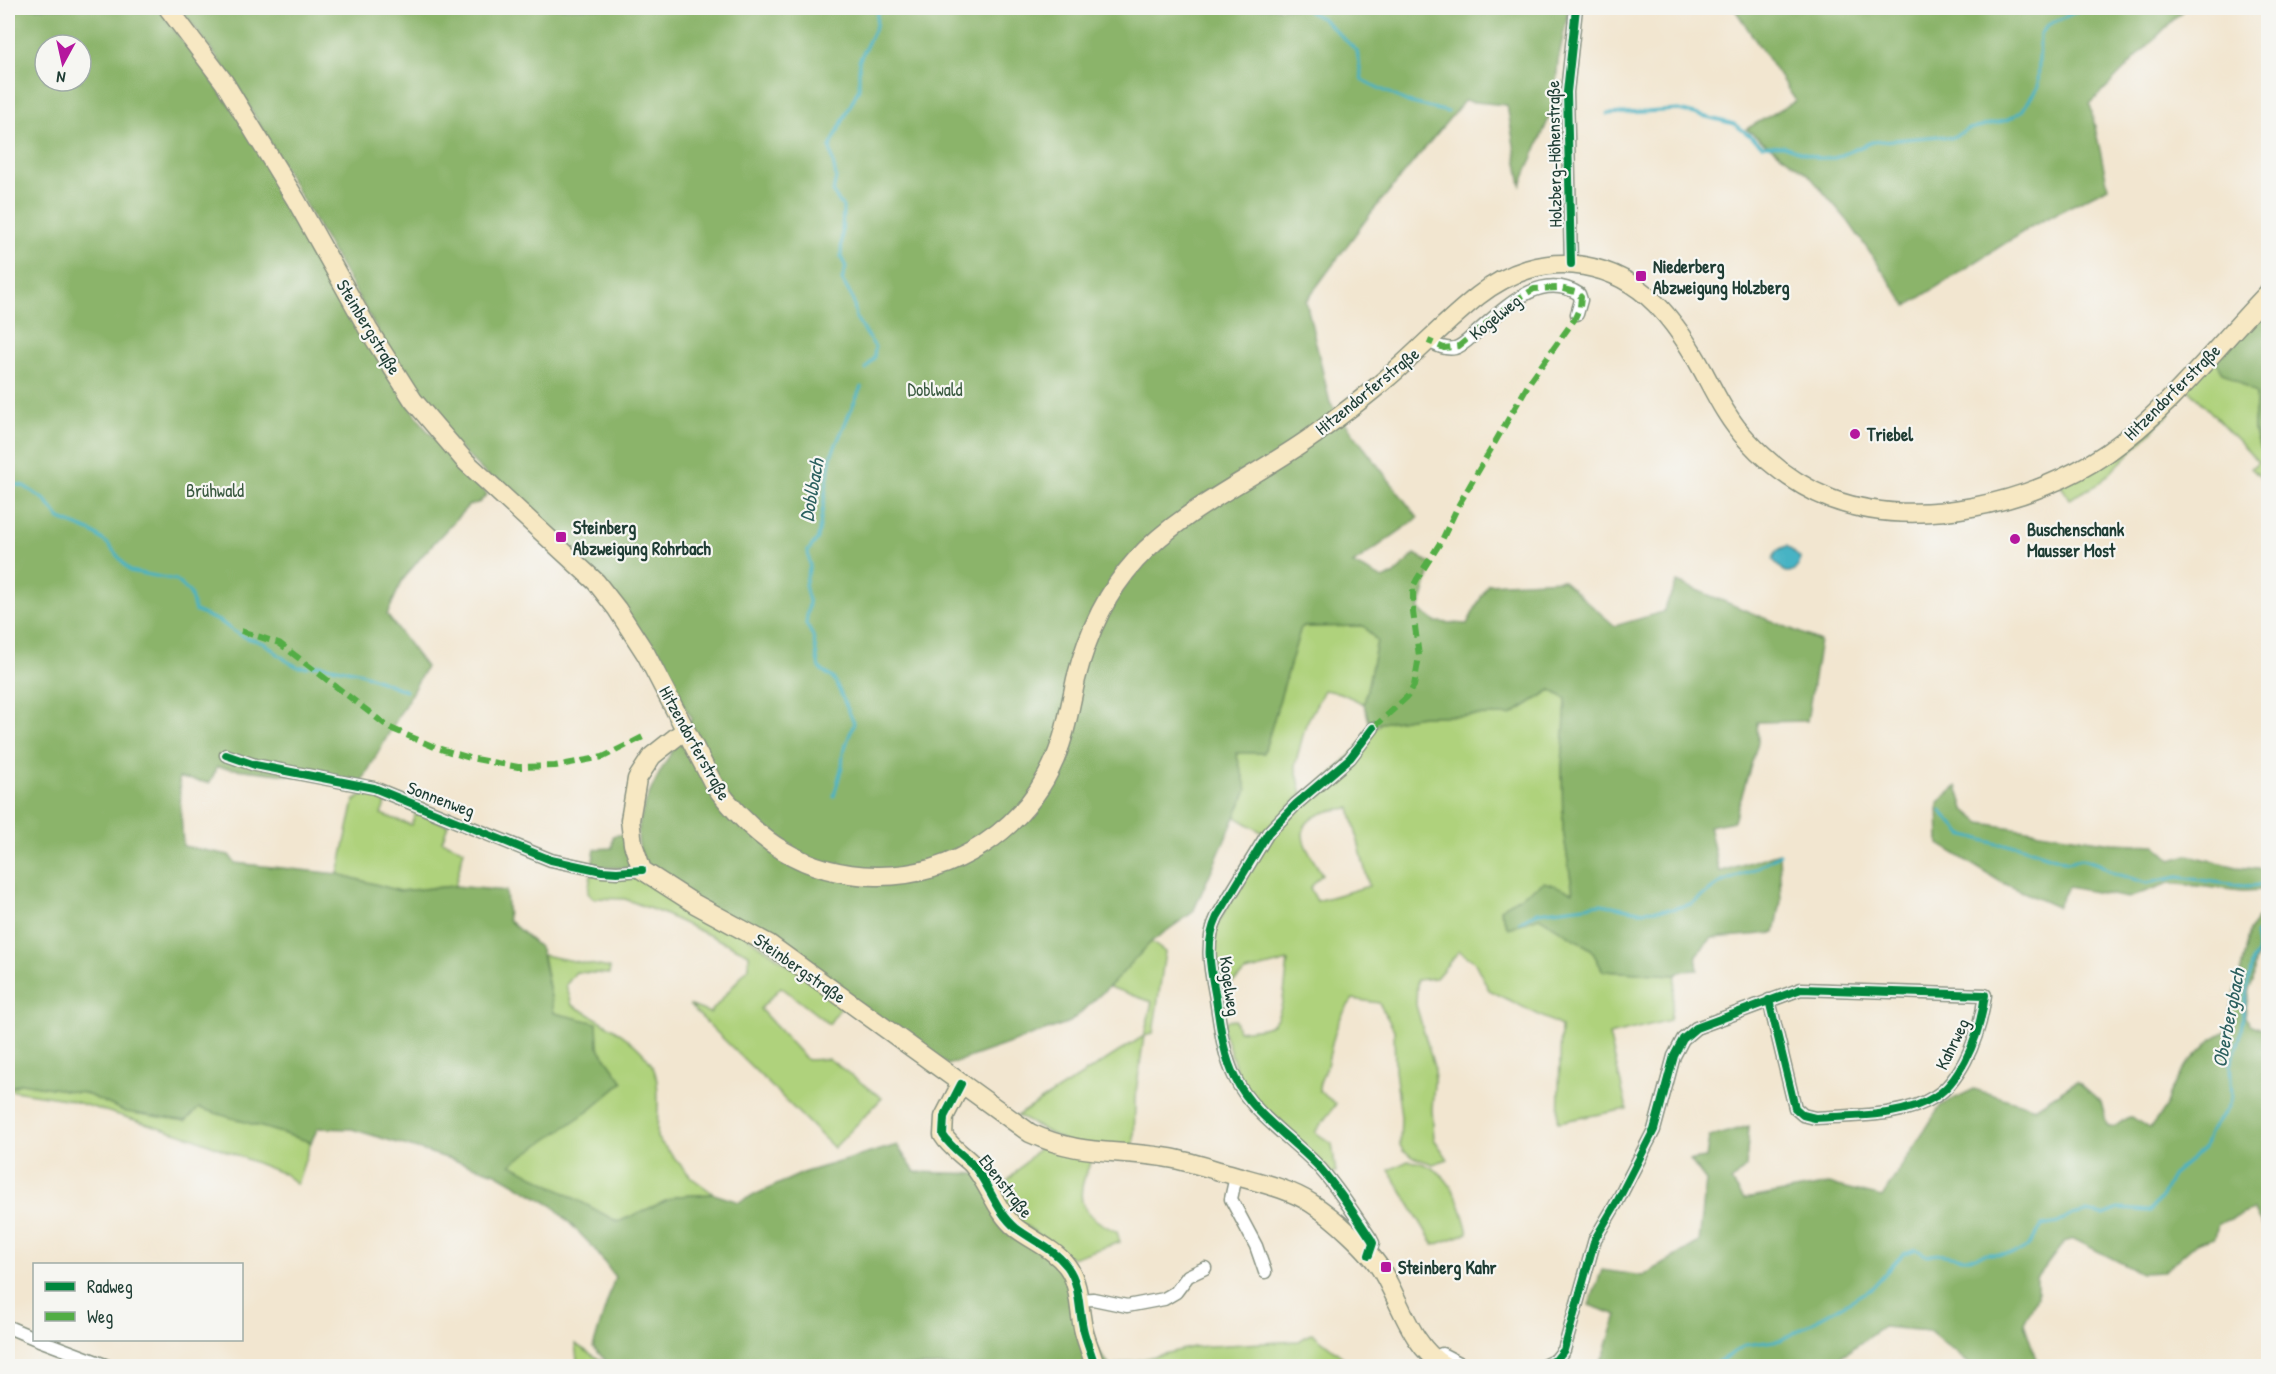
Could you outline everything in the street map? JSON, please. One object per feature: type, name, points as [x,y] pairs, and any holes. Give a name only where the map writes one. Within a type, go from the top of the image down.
[{"type":"main road","name":"Steinbergstraße","points":[[168,8],[224,82],[296,200],[374,338],[413,400],[465,461],[596,582],[617,609]]},
{"type":"main road","name":"Hitzendorferstraße","points":[[617,609],[646,654],[713,783],[736,813],[772,844],[803,862],[849,875],[886,876],[927,871],[970,853],[1011,824],[1033,798],[1058,751],[1081,662],[1100,610],[1141,554],[1178,523],[1312,436],[1386,379],[1468,304],[1498,282],[1522,271],[1571,264],[1613,273],[1635,285],[1664,311],[1690,347],[1722,406],[1741,434],[1766,459],[1789,477],[1816,492],[1845,503],[1895,512],[1935,511],[1994,502],[2032,491],[2079,471],[2108,453],[2143,425],[2268,293]]},
{"type":"main road","points":[[642,870],[633,844],[630,820],[637,778],[652,756],[685,730]]},
{"type":"main road","name":"Steinbergstraße","points":[[642,870],[696,904],[769,944],[1030,1133],[1061,1146],[1093,1152],[1163,1157],[1289,1192],[1310,1202],[1334,1220],[1382,1271],[1411,1326],[1437,1364]]},
{"type":"main road","name":"Ebenstraße","points":[[961,1084],[944,1117],[943,1136],[958,1153],[972,1164],[1001,1210],[1015,1227],[1051,1250],[1067,1266],[1074,1277],[1084,1331],[1095,1366]]},
{"type":"street","name":"Holzberg-Höhenstraße","points":[[1571,264],[1567,92],[1576,8]]},
{"type":"street","name":"Kogelweg","points":[[1428,341],[1444,348],[1459,346],[1511,303],[1534,289],[1560,288],[1575,292],[1581,300],[1577,314]]},
{"type":"street","name":"Kogelweg","points":[[1369,1255],[1373,1243],[1371,1239],[1330,1180],[1306,1154],[1258,1110],[1233,1075],[1222,1038],[1209,948],[1217,917],[1268,833],[1296,804],[1350,758],[1373,728]]},
{"type":"street","name":"Sonnenweg","points":[[226,755],[255,765],[374,788],[551,860],[602,871],[642,870]]},
{"type":"street","name":"Kahrweg","points":[[1543,1366],[1556,1360],[1564,1350],[1595,1239],[1654,1130],[1677,1048],[1683,1039],[1696,1028],[1791,991],[1809,988],[1864,992],[1985,995],[1979,1026],[1970,1051],[1954,1078],[1937,1096],[1901,1110],[1815,1118],[1803,1115],[1795,1108],[1769,1000]]},
{"type":"street","points":[[1236,1176],[1231,1199],[1256,1246],[1265,1272]]},
{"type":"street","points":[[1079,1300],[1087,1299],[1127,1306],[1164,1299],[1176,1292],[1188,1276],[1205,1268]]},
{"type":"street","points":[[8,1327],[33,1338]]},
{"type":"street","points":[[42,1341],[108,1366]]},
{"type":"street","points":[[1437,1364],[1442,1354],[1465,1366]]},
{"type":"green space","name":"Brühwald","points":[[8,8],[158,8],[236,113],[381,364],[425,428],[487,494],[480,502],[468,506],[421,557],[402,581],[387,615],[426,667],[361,783],[217,767],[210,783],[179,778],[183,846],[229,855],[235,863],[338,874],[400,891],[455,886],[506,891],[508,920],[541,949],[554,1013],[597,1023],[598,1047],[623,1082],[590,1110],[511,1164],[618,1222],[677,1196],[714,1194],[739,1202],[805,1172],[897,1145],[915,1172],[981,1174],[1009,1214],[1062,1251],[1091,1340],[1110,1366],[611,1366],[593,1347],[615,1277],[593,1247],[553,1206],[496,1173],[352,1129],[318,1128],[311,1142],[199,1108],[186,1121],[126,1112],[84,1093],[21,1083],[8,1089]]},
{"type":"green space","name":"Doblwald","points":[[180,8],[1569,8],[1558,61],[1554,106],[1521,185],[1507,105],[1464,101],[1371,213],[1306,301],[1330,403],[1418,518],[1353,564],[1383,579],[1393,575],[1415,554],[1432,564],[1419,610],[1436,622],[1467,624],[1488,584],[1562,580],[1615,626],[1663,612],[1677,582],[1820,641],[1807,721],[1757,722],[1758,742],[1734,821],[1709,826],[1719,872],[1779,853],[1781,901],[1775,933],[1712,938],[1696,955],[1698,970],[1681,971],[1676,975],[1603,971],[1591,949],[1539,917],[1508,928],[1500,909],[1544,882],[1573,892],[1563,830],[1562,766],[1566,699],[1551,690],[1511,715],[1422,716],[1370,725],[1364,704],[1377,641],[1364,626],[1301,627],[1264,753],[1236,753],[1247,790],[1193,912],[1151,942],[1114,982],[1070,1022],[948,1065],[647,867],[639,845],[638,831],[642,815],[656,780],[692,718],[615,600],[446,435],[398,366],[235,82]]},
{"type":"green space","points":[[1734,8],[2185,8],[2090,104],[2108,187],[2032,226],[1907,306],[1848,221],[1808,174],[1746,129],[1796,101]]},
{"type":"green space","points":[[2268,301],[2268,455],[2261,448],[2254,431],[2256,393],[2221,371],[2216,359]]},
{"type":"green space","points":[[2220,351],[2221,371],[2256,393],[2254,432],[2261,448],[2268,455],[2268,485],[2251,468],[2258,462],[2187,387]]},
{"type":"green space","points":[[2166,409],[2170,413],[2100,483],[2069,499],[2061,485]]},
{"type":"green space","points":[[1364,626],[1377,641],[1364,704],[1341,693],[1324,690],[1306,724],[1295,765],[1302,794],[1263,833],[1234,816],[1246,790],[1236,752],[1264,753],[1301,627]]},
{"type":"green space","points":[[1551,690],[1567,699],[1562,766],[1563,830],[1573,892],[1500,910],[1508,928],[1539,916],[1591,949],[1603,971],[1676,975],[1670,1020],[1609,1035],[1627,1109],[1558,1122],[1561,1026],[1489,990],[1474,961],[1459,951],[1436,978],[1417,980],[1416,1005],[1435,1070],[1432,1109],[1434,1139],[1448,1159],[1433,1164],[1403,1151],[1400,1145],[1401,1117],[1395,1070],[1394,1030],[1379,1003],[1353,999],[1341,1016],[1326,1069],[1319,1085],[1319,1091],[1336,1104],[1315,1132],[1332,1144],[1336,1173],[1330,1173],[1260,1109],[1241,1084],[1223,1029],[1226,1021],[1235,1020],[1238,1031],[1264,1028],[1275,1021],[1284,995],[1288,961],[1246,972],[1230,984],[1216,989],[1214,931],[1262,846],[1381,723],[1422,716],[1511,715]],"holes":[[[1350,808],[1369,886],[1317,901],[1310,888],[1322,874],[1305,844],[1303,834],[1309,821],[1325,812]]]},
{"type":"green space","points":[[1957,786],[1964,809],[1981,823],[2112,843],[2156,845],[2171,860],[2188,855],[2237,867],[2268,870],[2268,897],[2263,890],[2243,891],[2169,883],[2128,898],[2068,887],[2057,907],[2001,882],[1939,844],[1938,802]]},
{"type":"green space","points":[[365,794],[387,800],[381,814],[411,825],[416,813],[448,825],[442,841],[464,850],[455,886],[400,891],[338,874],[354,801]]},
{"type":"green space","points":[[625,834],[632,864],[629,868],[592,867],[595,849],[612,848],[613,836]]},
{"type":"green space","points":[[591,874],[645,877],[745,935],[844,1003],[829,1024],[781,987],[760,1009],[807,1060],[829,1059],[882,1098],[834,1148],[689,1005],[710,1013],[749,967],[749,954],[664,914],[625,899],[593,898],[588,893]]},
{"type":"green space","points":[[2268,915],[2268,930],[2262,949],[2255,961],[2245,1017],[2250,1024],[2268,1032],[2266,1052],[2268,1060],[2268,1235],[2253,1210],[2218,1224],[2215,1237],[2196,1243],[2163,1272],[2141,1273],[2074,1239],[2064,1242],[2037,1278],[2037,1297],[2024,1323],[2037,1362],[2026,1366],[1972,1366],[1929,1331],[1883,1327],[1827,1366],[1597,1366],[1604,1355],[1617,1315],[1589,1305],[1602,1270],[1643,1276],[1699,1242],[1706,1181],[1690,1160],[1706,1158],[1709,1137],[1749,1126],[1746,1167],[1731,1181],[1744,1199],[1829,1184],[1882,1197],[1941,1105],[1974,1089],[2035,1108],[2077,1081],[2101,1102],[2107,1125],[2114,1126],[2132,1117],[2148,1128],[2151,1127],[2165,1108],[2170,1092],[2184,1068],[2212,1039],[2226,1031],[2230,1025],[2230,1010],[2240,976],[2249,930],[2258,918]]},
{"type":"green space","points":[[1151,942],[1165,952],[1153,1034],[1144,1036],[1152,1002],[1109,987]]},
{"type":"green space","points":[[543,955],[610,968],[609,974],[576,972],[566,985],[572,1005],[621,1034],[644,1054],[656,1076],[657,1138],[692,1178],[714,1194],[677,1196],[618,1222],[510,1164],[590,1110],[623,1082],[598,1047],[597,1023],[554,1013]]},
{"type":"green space","points":[[1144,1036],[1135,1099],[1134,1148],[1071,1144],[1017,1116]]},
{"type":"green space","points":[[21,1083],[84,1093],[126,1112],[199,1108],[311,1142],[297,1184],[284,1174],[194,1138],[66,1099],[8,1090]]},
{"type":"green space","points":[[1041,1146],[1093,1158],[1083,1184],[1082,1203],[1094,1218],[1117,1232],[1120,1242],[1072,1258],[1009,1214],[999,1190]]},
{"type":"green space","points":[[1408,1161],[1422,1163],[1433,1168],[1450,1185],[1461,1208],[1468,1233],[1434,1245],[1389,1170]]},
{"type":"green space","points":[[1312,1333],[1354,1366],[1113,1366],[1193,1347],[1299,1341]]},
{"type":"green space","points":[[575,1344],[610,1366],[575,1366],[577,1360]]},
{"type":"water","points":[[1787,546],[1800,558],[1799,565],[1793,572],[1785,572],[1773,560],[1777,551]]},
{"type":"waterway","name":"Doblbach","points":[[866,369],[874,358],[875,347],[856,318],[853,299],[842,280],[846,267],[841,257],[843,207],[833,193],[836,177],[830,147],[859,88],[859,61],[876,26],[878,8]]},
{"type":"waterway","points":[[1306,8],[1323,19],[1357,51],[1362,80],[1408,102],[1448,112]]},
{"type":"waterway","points":[[1607,114],[1679,110],[1734,124],[1762,145],[1783,146],[1819,158],[1835,158],[1872,142],[1939,136],[1951,138],[1969,129],[2008,120],[2022,111],[2038,87],[2040,35],[2048,25],[2084,8]]},
{"type":"waterway","name":"Doblbach","points":[[834,796],[843,753],[854,723],[834,679],[819,668],[813,636],[806,624],[809,602],[805,585],[810,566],[808,551],[818,538],[831,456],[861,387]]},
{"type":"waterway","points":[[8,483],[24,486],[45,500],[60,519],[92,532],[108,544],[130,571],[176,580],[190,593],[195,611],[221,622],[247,638],[264,643],[298,667],[308,667]]},
{"type":"waterway","points":[[313,666],[320,665],[358,672],[406,691]]},
{"type":"waterway","points":[[1941,811],[1962,834],[1997,844],[2016,845],[2067,862],[2082,859],[2099,864],[2113,873],[2147,883],[2178,877],[2243,886],[2268,885]]},
{"type":"waterway","points":[[1519,922],[1538,912],[1601,904],[1639,911],[1672,909],[1691,904],[1722,882],[1751,871],[1780,854]]},
{"type":"waterway","name":"Oberbergbach","points":[[1711,1366],[1746,1345],[1781,1340],[1870,1290],[1903,1254],[1916,1249],[1927,1256],[1938,1254],[1964,1258],[1985,1254],[2016,1253],[2026,1248],[2042,1226],[2058,1223],[2072,1215],[2086,1212],[2104,1215],[2119,1209],[2150,1211],[2164,1193],[2172,1175],[2204,1148],[2209,1133],[2227,1109],[2232,1096],[2230,1065],[2240,1038],[2247,988],[2253,960],[2258,951],[2255,934],[2268,931]]},
{"type":"marked path","points":[[1373,728],[1407,697],[1414,686],[1419,656],[1413,612],[1413,587],[1442,540],[1458,506],[1531,380],[1574,320],[1580,307],[1581,297],[1575,292],[1560,288],[1534,289],[1511,303],[1459,346],[1444,348],[1428,341]]},
{"type":"marked path","points":[[241,631],[279,643],[390,728],[437,748],[470,758],[518,767],[555,766],[603,757],[643,737]]},
{"type":"cycle path","points":[[1571,264],[1567,92],[1576,8]]},
{"type":"cycle path","points":[[1369,1255],[1373,1243],[1345,1200],[1317,1165],[1251,1103],[1235,1078],[1222,1037],[1210,945],[1217,917],[1268,833],[1296,804],[1350,758],[1373,728]]},
{"type":"cycle path","points":[[226,755],[255,765],[374,788],[551,860],[602,871],[642,870]]},
{"type":"cycle path","points":[[1543,1366],[1556,1360],[1564,1350],[1595,1239],[1654,1130],[1674,1056],[1683,1039],[1696,1028],[1801,989],[1985,995],[1978,1029],[1969,1053],[1956,1076],[1941,1093],[1923,1103],[1893,1112],[1815,1118],[1803,1115],[1795,1108],[1769,1000]]},
{"type":"cycle path","points":[[961,1084],[944,1117],[943,1135],[972,1164],[1009,1221],[1022,1233],[1056,1254],[1072,1273],[1079,1298],[1082,1324],[1095,1366]]},
{"type":"place","name":"Niederberg Abzweigung Holzberg","points":[[1641,276]]},
{"type":"place","name":"Triebel","points":[[1855,434]]},
{"type":"place","name":"Steinberg Abzweigung Rohrbach","points":[[561,537]]},
{"type":"place","name":"Buschenschank Mausser Most","points":[[2015,539]]},
{"type":"place","name":"Steinberg Kahr","points":[[1386,1267]]}]
